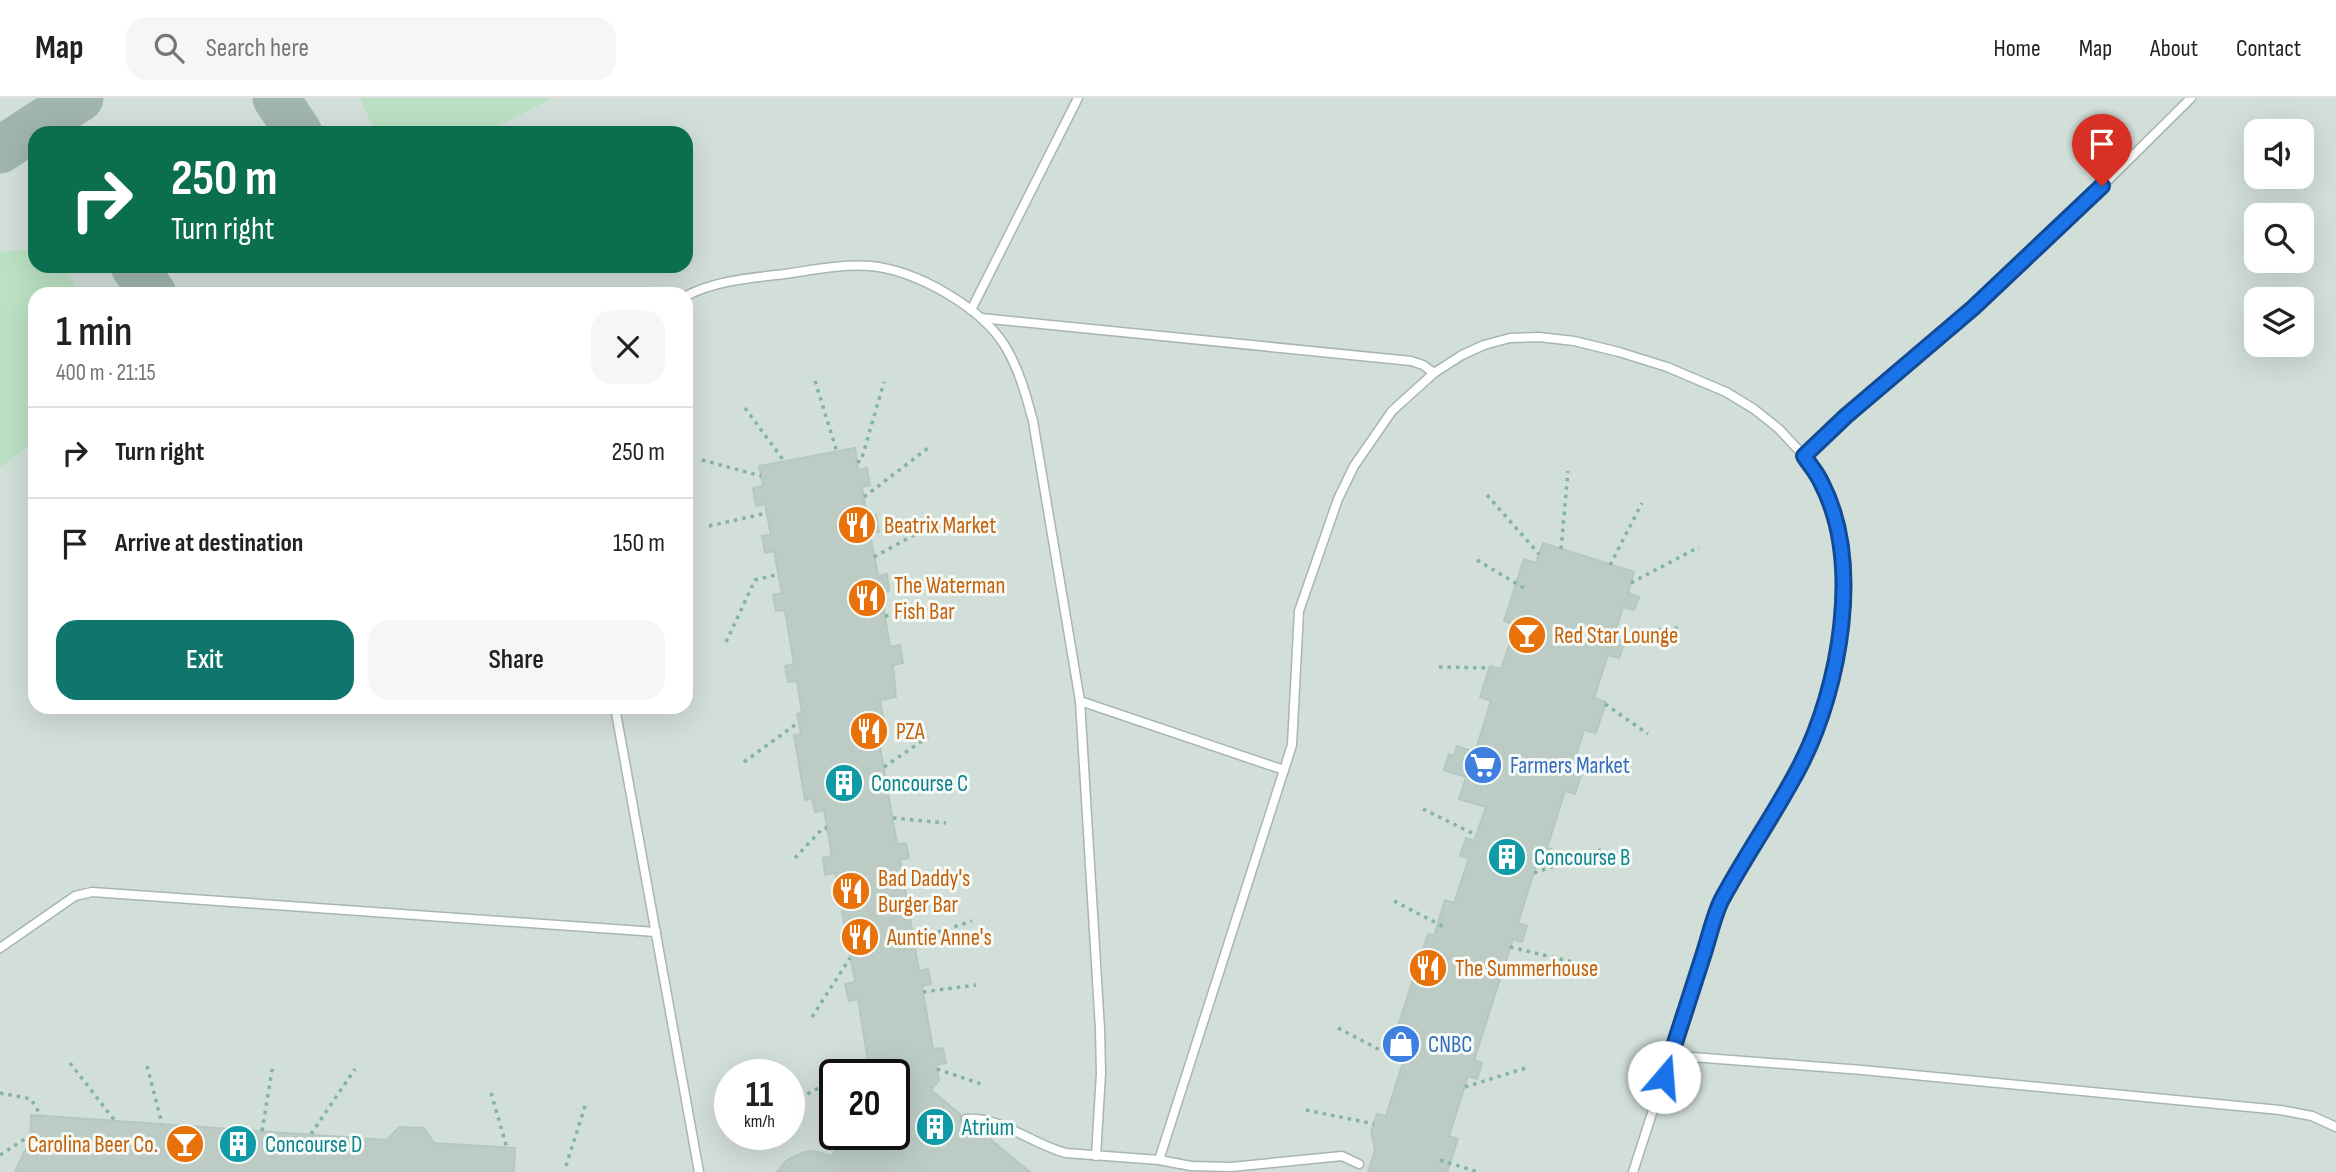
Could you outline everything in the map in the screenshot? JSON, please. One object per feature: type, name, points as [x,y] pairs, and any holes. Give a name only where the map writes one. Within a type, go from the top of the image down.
[{"type":"lane","points":[[971,310],[1077,98]]},
{"type":"lane","points":[[1804,456],[1846,416],[1973,308],[2084,204],[2190,98]]},
{"type":"lane","points":[[693,292],[731,281],[841,267],[872,266],[899,273],[935,286],[971,310],[1004,345],[1022,381],[1034,421],[1080,701],[1100,1029],[1100,1099],[1096,1156]]},
{"type":"lane","points":[[980,318],[1411,362],[1423,365],[1434,373]]},
{"type":"lane","points":[[1159,1160],[1292,745],[1299,611],[1338,499],[1361,456],[1392,411],[1434,373],[1484,345],[1510,338],[1539,337],[1574,341],[1667,367],[1726,392],[1754,409],[1779,429],[1804,456],[1821,482],[1832,509],[1842,568],[1842,609],[1831,685],[1817,729],[1803,760],[1720,904],[1633,1172]]},
{"type":"lane","points":[[1080,701],[1284,770]]},
{"type":"lane","points":[[616,714],[699,1172]]},
{"type":"lane","points":[[0,948],[75,896],[92,892],[656,932]]},
{"type":"lane","points":[[1672,1053],[1692,1057],[1862,1070],[2280,1110],[2312,1116],[2336,1128]]},
{"type":"lane","points":[[966,1119],[980,1118],[1052,1150],[1096,1156],[1159,1160],[1191,1166],[1231,1167],[1342,1156],[1359,1164]]},
{"type":"path","points":[[814,381],[837,452]]},
{"type":"path","points":[[857,462],[860,461],[884,382]]},
{"type":"path","points":[[745,408],[784,461]]},
{"type":"path","points":[[864,497],[928,448]]},
{"type":"path","points":[[702,460],[761,477]]},
{"type":"path","points":[[1561,549],[1567,471]]},
{"type":"path","points":[[1487,495],[1539,554]]},
{"type":"path","points":[[1610,565],[1642,503]]},
{"type":"path","points":[[709,526],[767,513]]},
{"type":"path","points":[[874,557],[923,530]]},
{"type":"path","points":[[1631,583],[1699,547]]},
{"type":"path","points":[[1477,560],[1527,590]]},
{"type":"path","points":[[726,642],[755,580],[779,574]]},
{"type":"path","points":[[885,617],[932,609]]},
{"type":"path","points":[[1615,633],[1679,628]]},
{"type":"path","points":[[1439,667],[1489,668]]},
{"type":"path","points":[[1605,704],[1648,734]]},
{"type":"path","points":[[744,762],[799,722]]},
{"type":"path","points":[[884,767],[928,737]]},
{"type":"path","points":[[1423,809],[1476,835]]},
{"type":"path","points":[[893,818],[946,823]]},
{"type":"path","points":[[795,858],[823,828],[827,828]]},
{"type":"path","points":[[1534,873],[1601,850]]},
{"type":"path","points":[[1394,901],[1446,928]]},
{"type":"path","points":[[914,940],[972,921]]},
{"type":"path","points":[[1510,947],[1577,963]]},
{"type":"path","points":[[813,1017],[850,958]]},
{"type":"path","points":[[923,992],[975,985]]},
{"type":"path","points":[[1338,1028],[1403,1062]]},
{"type":"path","points":[[70,1063],[115,1121]]},
{"type":"path","points":[[262,1131],[273,1064]]},
{"type":"path","points":[[147,1066],[162,1124]]},
{"type":"path","points":[[1465,1087],[1529,1067]]},
{"type":"path","points":[[311,1134],[355,1069]]},
{"type":"path","points":[[937,1069],[984,1085]]},
{"type":"path","points":[[0,1093],[32,1099],[41,1116]]},
{"type":"path","points":[[491,1093],[507,1148]]},
{"type":"path","points":[[566,1166],[585,1106]]},
{"type":"path","points":[[1306,1110],[1374,1124]]},
{"type":"path","points":[[0,1155],[31,1135]]},
{"type":"path","points":[[1440,1160],[1478,1172]]},
{"type":"shaded area","points":[[0,98],[2336,98],[2336,1172],[0,1172]]},
{"type":"green space","points":[[360,98],[553,98],[498,126],[373,126]]},
{"type":"green space","points":[[28,249],[28,273],[67,273],[76,287],[28,287],[28,446],[0,468],[0,252]]},
{"type":"building","name":"Concourse C","points":[[855,448],[858,470],[867,468],[870,485],[862,487],[867,517],[876,515],[879,532],[870,534],[878,576],[887,574],[889,591],[881,593],[890,647],[900,645],[903,663],[893,665],[896,697],[880,700],[884,722],[876,724],[897,844],[906,843],[909,858],[900,860],[919,971],[928,969],[931,984],[922,986],[933,1049],[943,1048],[946,1063],[936,1065],[939,1080],[931,1090],[961,1115],[962,1124],[974,1126],[1030,1172],[777,1172],[787,1160],[804,1152],[814,1151],[831,1156],[836,1150],[910,1150],[910,1059],[868,1059],[858,999],[849,1001],[845,984],[855,982],[835,873],[825,875],[823,858],[832,856],[824,810],[815,812],[812,798],[805,800],[794,735],[801,734],[797,714],[802,713],[797,681],[788,682],[785,666],[794,664],[785,610],[776,611],[773,595],[782,593],[774,551],[765,553],[762,536],[771,535],[765,504],[756,506],[753,488],[763,486],[759,466]]},
{"type":"building","name":"Concourse B","points":[[1543,543],[1634,572],[1628,593],[1639,597],[1634,610],[1623,607],[1613,639],[1625,642],[1619,658],[1608,655],[1594,698],[1606,702],[1596,733],[1584,730],[1571,772],[1581,775],[1575,794],[1565,791],[1547,848],[1551,849],[1546,866],[1537,863],[1518,923],[1527,926],[1522,942],[1513,939],[1474,1060],[1482,1063],[1477,1079],[1468,1076],[1449,1136],[1458,1139],[1447,1172],[1368,1172],[1375,1150],[1371,1132],[1377,1114],[1386,1116],[1405,1056],[1397,1053],[1401,1040],[1394,1038],[1428,934],[1434,936],[1445,900],[1454,903],[1469,858],[1460,856],[1466,838],[1474,841],[1486,807],[1459,799],[1466,777],[1444,770],[1449,754],[1454,756],[1457,746],[1475,752],[1491,701],[1480,697],[1490,666],[1501,669],[1516,625],[1504,621],[1524,559],[1536,563]]},
{"type":"building","name":"Concourse D","points":[[31,1115],[387,1140],[399,1127],[424,1128],[434,1143],[515,1148],[514,1172],[15,1172],[30,1144]]},
{"type":"taxiway","points":[[37,126],[80,98]]},
{"type":"taxiway","points":[[276,98],[294,126]]},
{"type":"taxiway","points":[[0,150],[28,132]]},
{"type":"taxiway","points":[[139,273],[148,287]]},
{"type":"place","name":"Beatrix Market","points":[[857,525]]},
{"type":"place","name":"The Waterman Fish Bar","points":[[867,598]]},
{"type":"place","name":"Red Star Lounge","points":[[1527,635]]},
{"type":"place","name":"PZA","points":[[869,731]]},
{"type":"place","name":"Farmers Market","points":[[1483,765]]},
{"type":"place","name":"Concourse C","points":[[844,783]]},
{"type":"place","name":"Concourse B","points":[[1507,857]]},
{"type":"place","name":"Bad Daddy's Burger Bar","points":[[851,891]]},
{"type":"place","name":"Auntie Anne's","points":[[860,937]]},
{"type":"place","name":"The Summerhouse","points":[[1428,968]]},
{"type":"place","name":"CNBC","points":[[1401,1044]]},
{"type":"place","name":"Atrium","points":[[935,1127]]},
{"type":"place","name":"Carolina Beer Co.","points":[[185,1144]]},
{"type":"place","name":"Concourse D","points":[[238,1144]]},
{"type":"route","points":[[1664,1077],[1720,904],[1790,785],[1817,729],[1829,696],[1840,631],[1842,568],[1832,509],[1821,482],[1804,456],[1846,416],[1973,308],[2102,186]]}]
